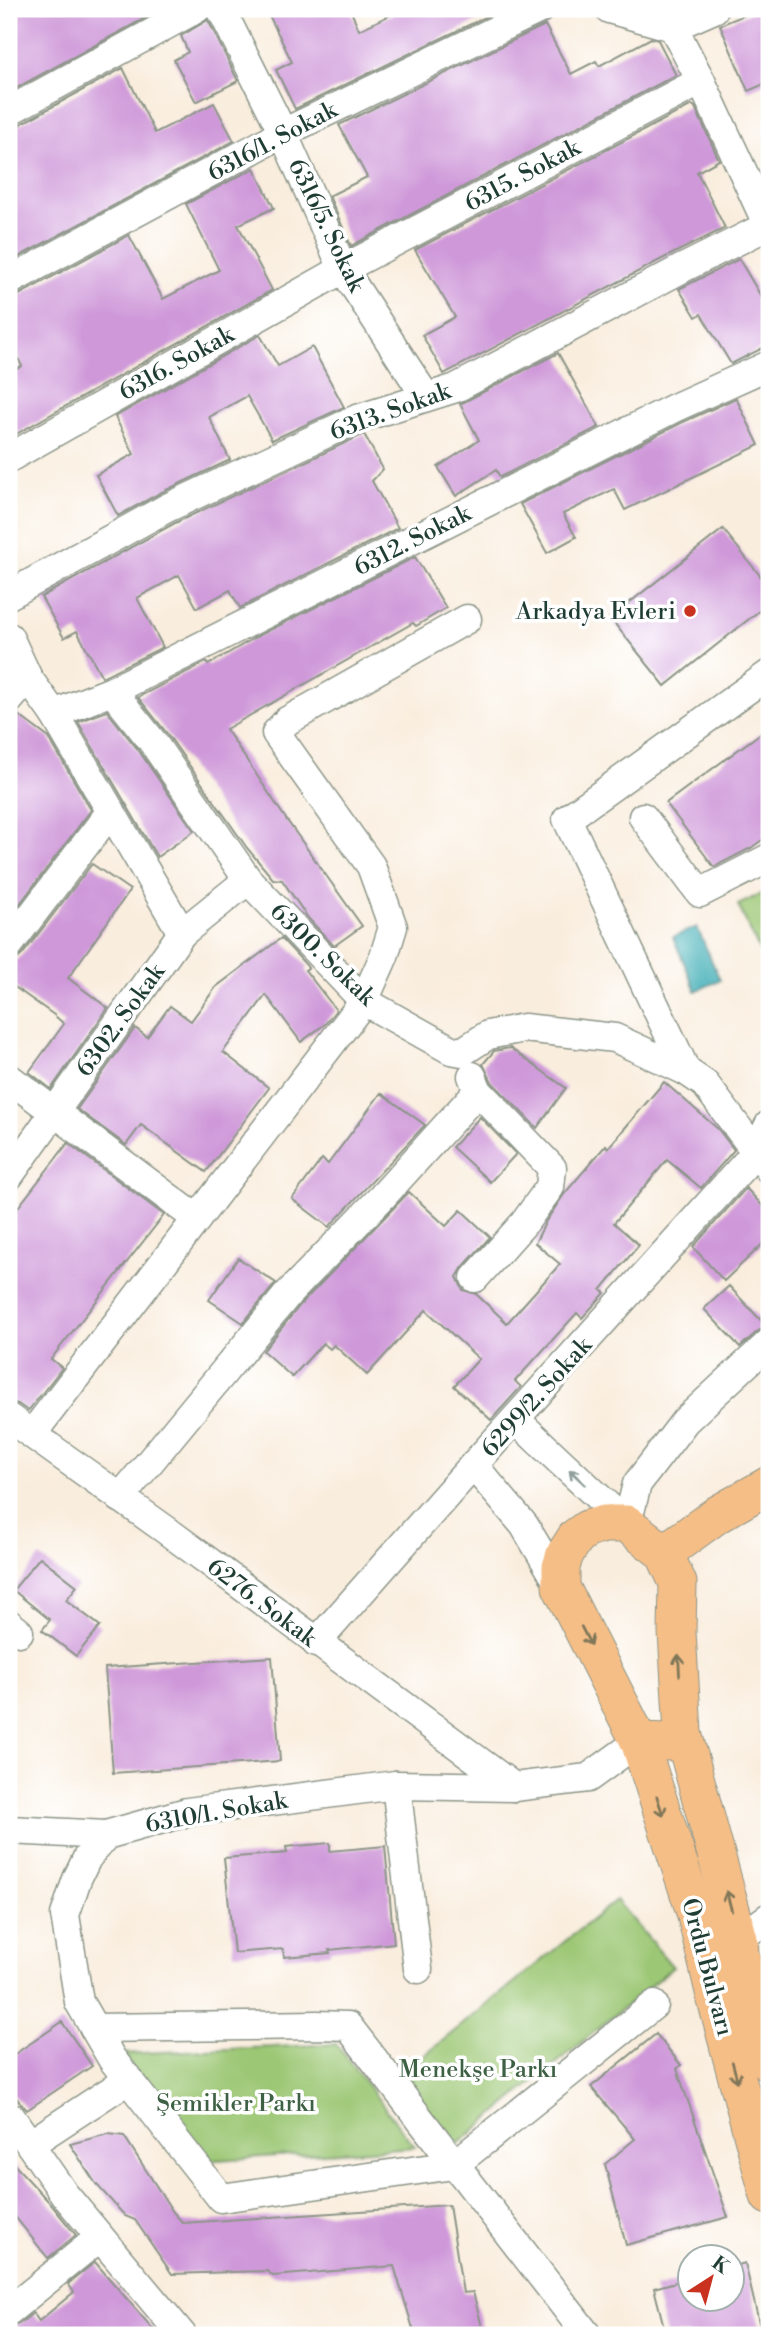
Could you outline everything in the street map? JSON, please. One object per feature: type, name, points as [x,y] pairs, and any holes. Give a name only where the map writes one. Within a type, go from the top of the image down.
[{"type":"main road","points":[[664,1553],[718,1514],[769,1485]]},
{"type":"main road","points":[[561,1587],[561,1567],[565,1554],[576,1537],[587,1529],[604,1524],[627,1524]]},
{"type":"main road","name":"Ordu Bulvarı","points":[[627,1524],[664,1553],[678,1583],[677,1632],[683,1733],[769,2062]]},
{"type":"main road","name":"Ordu Bulvarı","points":[[561,1587],[639,1741],[695,1912],[769,2196]]},
{"type":"main road","points":[[639,1741],[669,1742],[683,1733]]},
{"type":"street","points":[[9,111],[196,9]]},
{"type":"street","name":"6316/5. Sokak","points":[[221,9],[283,133],[343,269],[426,397]]},
{"type":"street","name":"6316/1. Sokak","points":[[9,281],[283,133],[540,9]]},
{"type":"street","points":[[610,9],[669,18],[714,9]]},
{"type":"street","points":[[669,18],[769,225]]},
{"type":"street","name":"6315. Sokak","points":[[343,269],[701,81]]},
{"type":"street","name":"6313. Sokak","points":[[9,595],[167,508],[357,419],[456,388],[769,225]]},
{"type":"street","name":"6316. Sokak","points":[[9,458],[343,269]]},
{"type":"street","name":"6312. Sokak","points":[[54,714],[113,691],[674,408],[769,365]]},
{"type":"street","points":[[32,1434],[364,1001],[384,956],[393,927],[371,866],[276,733],[287,721],[467,619]]},
{"type":"street","points":[[9,637],[28,678],[54,714],[182,933]]},
{"type":"street","points":[[687,1071],[567,819],[769,674]]},
{"type":"street","points":[[9,700],[28,678]]},
{"type":"street","name":"6300. Sokak","points":[[113,691],[152,741],[248,880],[364,1001],[451,1050],[462,1052]]},
{"type":"street","points":[[9,945],[111,811]]},
{"type":"street","points":[[643,817],[700,893],[769,858]]},
{"type":"street","name":"6302. Sokak","points":[[9,1176],[182,933],[248,880]]},
{"type":"street","points":[[475,1278],[525,1222],[550,1187],[552,1168],[478,1091],[462,1052],[488,1035],[524,1028],[615,1038],[687,1071],[705,1084],[763,1161]]},
{"type":"street","points":[[9,1078],[197,1219]]},
{"type":"street","points":[[120,1498],[288,1294],[382,1197],[478,1091]]},
{"type":"street","points":[[763,1161],[769,1125]]},
{"type":"street","name":"6299/2. Sokak","points":[[316,1643],[516,1420],[763,1161]]},
{"type":"street","points":[[627,1524],[637,1484],[685,1420],[769,1343]]},
{"type":"street","name":"6276. Sokak","points":[[9,1418],[514,1787]]},
{"type":"street","name":"Ordu Bulvarı","points":[[516,1420],[627,1524]]},
{"type":"street","name":"Ordu Bulvarı","points":[[474,1466],[524,1525],[561,1587]]},
{"type":"street","name":"6310/1. Sokak","points":[[9,1830],[106,1835],[187,1812],[396,1785],[514,1787],[588,1778],[639,1741]]},
{"type":"street","points":[[396,1785],[418,1969]]},
{"type":"street","points":[[106,1835],[87,1858],[76,1879],[65,1915],[79,2002],[112,2059],[221,2198],[454,2165],[654,2005]]},
{"type":"street","points":[[739,1939],[769,1917]]},
{"type":"street","points":[[94,2028],[348,2026],[587,2335]]},
{"type":"street","points":[[30,2144],[129,2080]]},
{"type":"street","points":[[9,2119],[11,2117],[65,2195],[182,2335]]},
{"type":"street","points":[[9,2311],[100,2237]]},
{"type":"green space","points":[[769,890],[769,971],[738,905]]},
{"type":"green space","name":"Menekşe Parkı","points":[[616,1900],[673,1967],[452,2149],[399,2076]]},
{"type":"green space","name":"Şemikler Parkı","points":[[336,2044],[415,2147],[201,2161],[123,2054]]},
{"type":"water","points":[[697,927],[720,980],[696,991],[673,937]]},
{"type":"building","points":[[9,9],[162,9],[9,92]]},
{"type":"building","points":[[266,9],[350,9],[359,30],[403,9],[495,9],[496,12],[295,109],[276,70],[292,62]]},
{"type":"building","points":[[759,9],[769,9],[769,82],[748,91],[720,25]]},
{"type":"building","points":[[208,20],[238,81],[196,102],[174,60],[188,52],[181,36]]},
{"type":"building","points":[[545,25],[571,74],[596,61],[599,66],[651,38],[658,40],[676,75],[351,246],[329,196],[367,177],[339,125]]},
{"type":"building","points":[[123,68],[155,133],[214,103],[234,141],[9,262],[9,128]]},
{"type":"building","points":[[692,105],[719,160],[697,172],[725,228],[444,374],[422,335],[455,317],[415,250]]},
{"type":"building","points":[[254,168],[274,208],[238,225],[272,290],[9,438],[9,373],[22,366],[9,341],[9,298],[129,235],[163,299],[219,270],[186,204]]},
{"type":"building","points":[[739,259],[769,310],[769,345],[731,364],[701,314],[696,317],[679,289]]},
{"type":"building","points":[[260,335],[278,366],[312,347],[344,407],[272,440],[247,396],[209,417],[230,460],[118,516],[96,475],[134,454],[115,417]]},
{"type":"building","points":[[558,353],[599,427],[500,477],[496,470],[456,496],[438,467],[479,440],[460,404]]},
{"type":"building","points":[[736,398],[759,445],[625,510],[614,489],[563,514],[576,537],[547,553],[520,504]]},
{"type":"building","points":[[364,434],[383,469],[372,481],[398,528],[240,608],[230,590],[197,608],[179,575],[137,598],[163,647],[102,677],[77,631],[64,638],[41,597],[175,523]]},
{"type":"building","name":"Arkadya Evleri","points":[[723,529],[769,587],[769,603],[665,686],[610,618]]},
{"type":"building","points":[[415,557],[446,608],[416,626],[413,623],[226,729],[362,926],[334,946],[308,918],[282,880],[273,879],[247,848],[166,732],[138,697],[206,662],[208,665],[256,637]]},
{"type":"building","points":[[107,711],[139,751],[194,831],[157,857],[78,722]]},
{"type":"building","points":[[17,714],[49,738],[91,810],[9,918],[9,716]]},
{"type":"building","points":[[769,727],[769,835],[751,848],[714,867],[666,803]]},
{"type":"building","points":[[92,864],[130,890],[68,978],[108,1008],[51,1089],[29,1072],[64,1024],[9,983],[9,961],[22,955]]},
{"type":"building","points":[[281,938],[306,965],[308,968],[305,970],[336,1010],[325,1024],[301,1042],[266,995],[223,1052],[269,1088],[206,1172],[141,1125],[126,1145],[77,1109],[135,1028],[147,1037],[170,1006],[191,1021],[216,987]]},
{"type":"building","points":[[510,1048],[566,1088],[537,1128],[492,1082],[483,1064],[494,1051]]},
{"type":"building","points":[[664,1082],[718,1129],[734,1150],[701,1188],[667,1160],[614,1223],[639,1245],[601,1290],[605,1293],[582,1318],[577,1313],[515,1381],[521,1387],[491,1420],[454,1386],[479,1359],[426,1310],[367,1375],[334,1345],[330,1349],[323,1343],[292,1377],[263,1351],[300,1305],[409,1192],[446,1226],[461,1210],[490,1237],[457,1277],[463,1290],[476,1294],[507,1323],[560,1264],[535,1243],[546,1221],[565,1193],[606,1145],[608,1148]]},
{"type":"building","points":[[381,1093],[425,1125],[329,1227],[292,1199],[322,1159],[328,1164]]},
{"type":"building","points":[[480,1117],[516,1154],[490,1182],[452,1147]]},
{"type":"building","points":[[68,1143],[164,1215],[51,1359],[62,1368],[28,1411],[9,1402],[9,1219]]},
{"type":"building","points":[[746,1188],[769,1213],[769,1238],[724,1281],[693,1247]]},
{"type":"building","points":[[238,1258],[276,1283],[243,1323],[209,1300]]},
{"type":"building","points":[[729,1286],[767,1327],[758,1331],[740,1347],[704,1309]]},
{"type":"building","points":[[40,1557],[77,1586],[66,1600],[100,1626],[76,1656],[42,1630],[50,1620],[13,1590]]},
{"type":"building","points":[[272,1657],[280,1761],[113,1773],[105,1668]]},
{"type":"building","points":[[330,1843],[330,1851],[385,1846],[394,1943],[284,1957],[283,1949],[234,1953],[224,1858],[287,1853],[286,1847]]},
{"type":"building","points":[[62,2022],[92,2066],[27,2110],[9,2090],[9,2058]]},
{"type":"building","points":[[656,2034],[681,2065],[677,2069],[728,2217],[626,2245],[605,2164],[635,2139],[591,2087]]},
{"type":"building","points":[[108,2134],[124,2136],[173,2212],[183,2223],[449,2205],[463,2293],[473,2292],[484,2335],[415,2335],[394,2266],[273,2276],[267,2271],[172,2274],[135,2220],[125,2216],[96,2184],[70,2144]]},
{"type":"building","points":[[9,2159],[76,2235],[48,2258],[9,2209]]},
{"type":"building","points":[[95,2262],[158,2335],[9,2335],[9,2327],[19,2324],[33,2313],[39,2321],[74,2292],[68,2284]]},
{"type":"building","points":[[746,2267],[762,2335],[666,2335],[654,2288],[676,2282],[676,2312],[746,2312]]},
{"type":"place","name":"Arkadya Evleri","points":[[690,611]]}]
